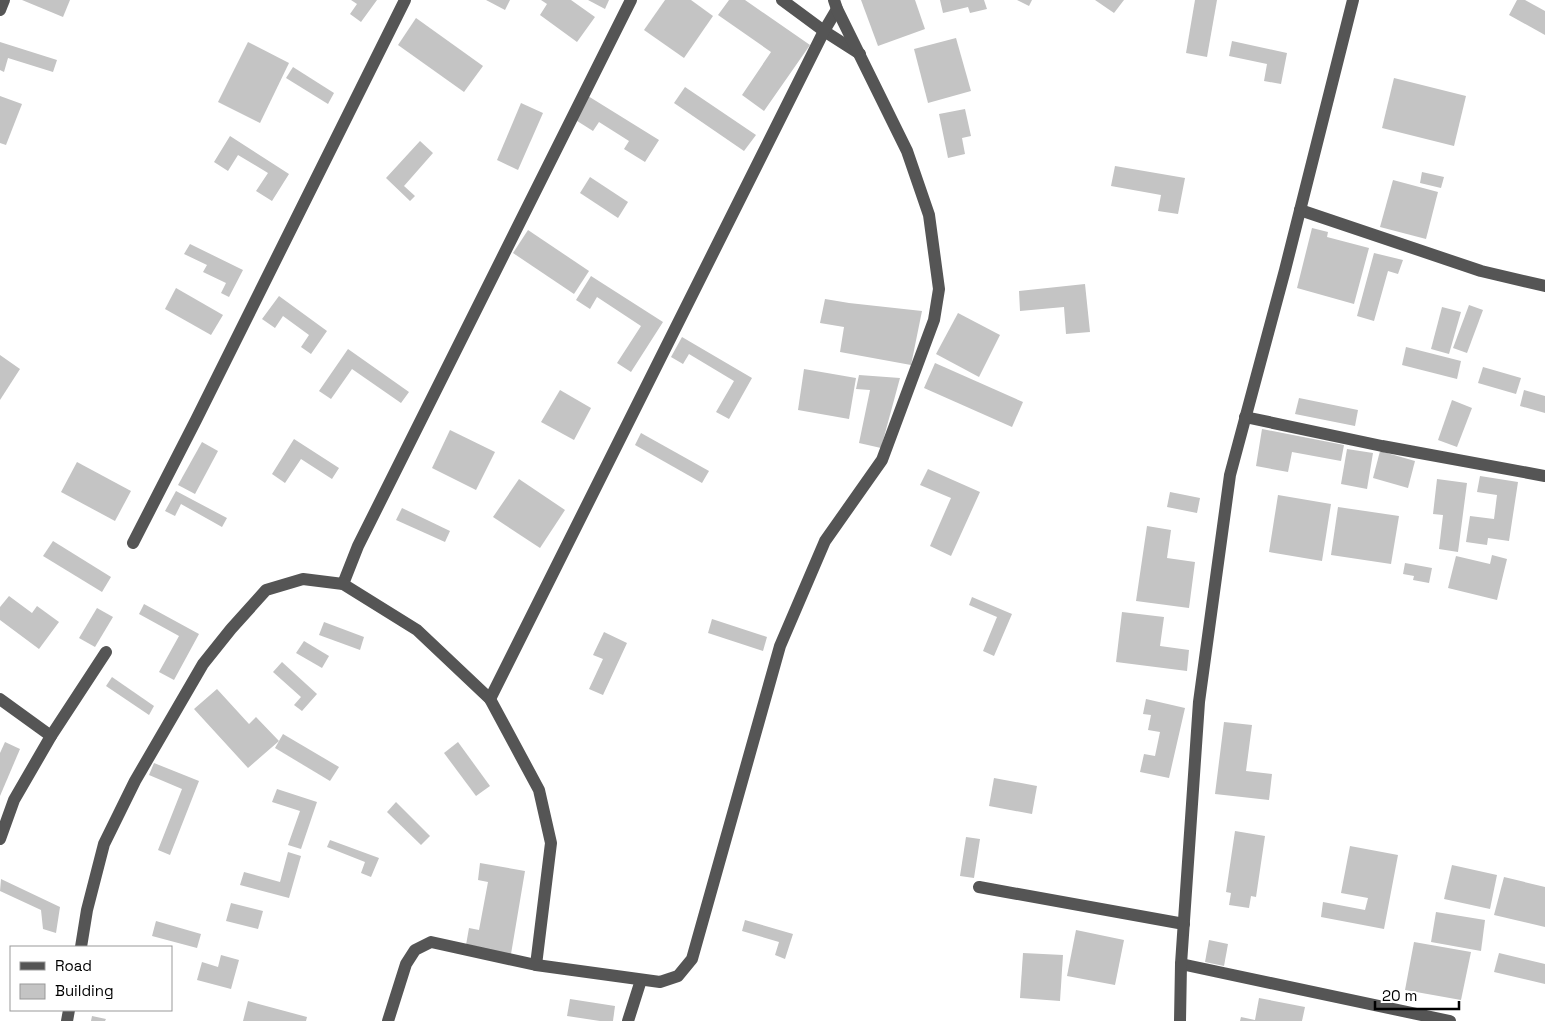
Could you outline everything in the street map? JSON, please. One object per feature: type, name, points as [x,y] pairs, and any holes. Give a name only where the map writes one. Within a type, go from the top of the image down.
[{"type":"street","points":[[0,10],[4,0]]},
{"type":"street","points":[[133,543],[205,403],[405,0]]},
{"type":"street","points":[[343,584],[358,546],[631,0]]},
{"type":"street","points":[[782,0],[824,31],[860,54]]},
{"type":"street","points":[[1180,1021],[1184,924],[1199,702],[1230,475],[1353,0]]},
{"type":"street","points":[[490,699],[824,31],[835,4]]},
{"type":"street","points":[[388,1021],[406,964],[415,950],[431,942],[536,965],[660,982],[678,976],[692,959],[780,646],[825,541],[882,460],[934,320],[939,289],[928,215],[908,151],[835,4]]},
{"type":"street","points":[[1300,210],[1481,271],[1545,286]]},
{"type":"street","points":[[1245,417],[1382,446],[1545,476]]},
{"type":"street","points":[[80,946],[104,844],[134,781],[203,664],[266,590],[302,579],[343,584],[417,630],[490,699],[539,790],[551,843],[536,965]]},
{"type":"street","points":[[0,839],[14,800],[51,736],[106,652]]},
{"type":"street","points":[[0,699],[51,736]]},
{"type":"street","points":[[979,887],[1184,924]]},
{"type":"street","points":[[1182,964],[1450,1021]]},
{"type":"street","points":[[628,1021],[641,980]]},
{"type":"building","points":[[22,0],[70,0],[63,17]]},
{"type":"building","points":[[351,0],[377,0],[361,22],[350,14],[357,4]]},
{"type":"building","points":[[486,0],[510,0],[505,10]]},
{"type":"building","points":[[541,0],[571,0],[595,17],[577,42],[540,15],[547,4]]},
{"type":"building","points":[[588,0],[609,0],[605,9]]},
{"type":"building","points":[[665,0],[691,0],[713,16],[684,58],[644,30]]},
{"type":"building","points":[[729,0],[745,0],[810,45],[764,111],[742,95],[771,52],[718,15]]},
{"type":"building","points":[[861,0],[915,0],[925,29],[878,46]]},
{"type":"building","points":[[940,0],[984,0],[987,9],[970,13],[968,7],[943,13]]},
{"type":"building","points":[[1017,0],[1032,0],[1029,6]]},
{"type":"building","points":[[1095,0],[1124,0],[1114,13]]},
{"type":"building","points":[[1195,0],[1217,0],[1207,57],[1186,53]]},
{"type":"building","points":[[1517,0],[1525,0],[1545,11],[1545,35],[1509,15]]},
{"type":"building","points":[[416,18],[483,66],[464,92],[398,45]]},
{"type":"building","points":[[956,38],[971,91],[928,103],[914,49]]},
{"type":"building","points":[[1232,41],[1287,53],[1281,84],[1264,81],[1267,64],[1229,56]]},
{"type":"building","points":[[0,42],[57,60],[53,72],[8,58],[4,72],[0,70]]},
{"type":"building","points":[[248,42],[289,63],[260,123],[218,102]]},
{"type":"building","points":[[293,67],[334,93],[328,104],[286,78]]},
{"type":"building","points":[[1394,78],[1466,96],[1454,146],[1382,128]]},
{"type":"building","points":[[685,87],[756,135],[744,151],[674,103]]},
{"type":"building","points":[[0,96],[22,104],[6,145],[0,143]]},
{"type":"building","points":[[588,96],[659,140],[645,162],[624,149],[629,141],[599,122],[593,131],[574,119]]},
{"type":"building","points":[[521,103],[543,113],[518,170],[497,160]]},
{"type":"building","points":[[965,109],[971,136],[962,138],[965,154],[948,158],[939,114]]},
{"type":"building","points":[[230,136],[289,174],[272,201],[256,191],[268,173],[238,155],[228,171],[214,162]]},
{"type":"building","points":[[420,141],[433,153],[404,186],[415,196],[410,201],[386,178]]},
{"type":"building","points":[[1115,166],[1185,178],[1178,214],[1158,211],[1161,195],[1111,186]]},
{"type":"building","points":[[1422,172],[1444,177],[1441,188],[1420,183]]},
{"type":"building","points":[[590,177],[628,202],[618,218],[580,193]]},
{"type":"building","points":[[1393,180],[1438,192],[1426,239],[1380,227]]},
{"type":"building","points":[[1312,228],[1328,232],[1327,237],[1369,248],[1354,304],[1297,288]]},
{"type":"building","points":[[528,230],[589,271],[574,294],[513,253]]},
{"type":"building","points":[[190,244],[243,270],[229,297],[221,293],[226,283],[203,272],[207,265],[184,254]]},
{"type":"building","points":[[1374,253],[1403,260],[1398,274],[1388,271],[1374,321],[1357,316]]},
{"type":"building","points":[[591,276],[663,322],[631,372],[617,363],[641,326],[597,297],[590,309],[576,300]]},
{"type":"building","points":[[1085,284],[1090,332],[1066,334],[1064,307],[1020,311],[1019,291]]},
{"type":"building","points":[[176,288],[223,315],[211,335],[165,309]]},
{"type":"building","points":[[279,296],[327,331],[311,354],[301,347],[309,335],[283,316],[275,328],[262,319]]},
{"type":"building","points":[[825,299],[922,311],[911,365],[840,352],[844,327],[820,323]]},
{"type":"building","points":[[1469,305],[1483,310],[1467,353],[1453,348]]},
{"type":"building","points":[[1442,307],[1461,312],[1449,354],[1431,349]]},
{"type":"building","points":[[958,313],[1000,335],[979,377],[936,354]]},
{"type":"building","points":[[682,337],[752,378],[729,419],[716,412],[734,381],[689,354],[683,364],[671,357]]},
{"type":"building","points":[[1406,347],[1461,361],[1457,379],[1402,365]]},
{"type":"building","points":[[348,349],[409,392],[401,403],[352,369],[331,399],[319,391]]},
{"type":"building","points":[[0,355],[20,369],[0,400]]},
{"type":"building","points":[[935,363],[1023,402],[1012,427],[924,388]]},
{"type":"building","points":[[1483,367],[1521,378],[1516,394],[1478,383]]},
{"type":"building","points":[[804,369],[856,378],[849,419],[798,410]]},
{"type":"building","points":[[859,375],[900,378],[881,448],[859,443],[870,390],[856,389]]},
{"type":"building","points":[[560,390],[591,408],[574,440],[541,422]]},
{"type":"building","points":[[1524,390],[1545,396],[1545,413],[1520,406]]},
{"type":"building","points":[[1299,398],[1358,410],[1355,426],[1295,414]]},
{"type":"building","points":[[1452,400],[1472,408],[1457,447],[1438,440]]},
{"type":"building","points":[[1262,429],[1344,445],[1341,461],[1292,452],[1288,472],[1256,466]]},
{"type":"building","points":[[450,430],[495,452],[476,490],[432,468]]},
{"type":"building","points":[[641,433],[709,471],[702,483],[635,445]]},
{"type":"building","points":[[294,439],[339,468],[332,479],[301,459],[285,483],[272,474]]},
{"type":"building","points":[[202,442],[218,451],[195,494],[178,485]]},
{"type":"building","points":[[1347,449],[1373,453],[1367,489],[1341,484]]},
{"type":"building","points":[[1380,451],[1415,461],[1408,488],[1373,478]]},
{"type":"building","points":[[77,462],[131,491],[115,521],[61,492]]},
{"type":"building","points":[[928,469],[980,492],[951,556],[930,546],[951,498],[920,485]]},
{"type":"building","points":[[1480,476],[1518,482],[1509,541],[1488,538],[1487,545],[1466,542],[1470,516],[1494,519],[1497,495],[1477,492]]},
{"type":"building","points":[[519,479],[565,510],[540,548],[493,517]]},
{"type":"building","points":[[1437,479],[1467,483],[1458,552],[1439,549],[1443,515],[1433,514]]},
{"type":"building","points":[[176,491],[227,518],[222,527],[181,504],[175,516],[165,511]]},
{"type":"building","points":[[1170,492],[1200,498],[1197,513],[1167,507]]},
{"type":"building","points":[[1278,495],[1331,504],[1322,561],[1269,552]]},
{"type":"building","points":[[1338,507],[1399,516],[1391,564],[1331,555]]},
{"type":"building","points":[[402,508],[450,531],[445,542],[396,520]]},
{"type":"building","points":[[1147,526],[1171,530],[1167,558],[1195,562],[1189,608],[1136,601]]},
{"type":"building","points":[[53,541],[111,577],[102,592],[43,556]]},
{"type":"building","points":[[1492,555],[1507,559],[1497,600],[1448,588],[1456,556],[1490,564]]},
{"type":"building","points":[[1405,563],[1432,568],[1429,583],[1413,580],[1414,576],[1403,574]]},
{"type":"building","points":[[9,596],[32,613],[37,606],[59,622],[39,649],[0,620],[0,607]]},
{"type":"building","points":[[972,597],[1012,614],[994,656],[983,651],[997,617],[969,605]]},
{"type":"building","points":[[144,604],[199,634],[174,680],[159,672],[179,636],[139,614]]},
{"type":"building","points":[[97,608],[113,617],[95,647],[79,638]]},
{"type":"building","points":[[1122,612],[1164,617],[1160,646],[1189,650],[1187,671],[1116,662]]},
{"type":"building","points":[[712,619],[767,637],[763,651],[708,633]]},
{"type":"building","points":[[324,622],[364,637],[360,650],[319,635]]},
{"type":"building","points":[[604,632],[627,643],[603,695],[589,689],[603,659],[593,655]]},
{"type":"building","points":[[304,641],[329,656],[322,668],[296,653]]},
{"type":"building","points":[[282,662],[317,694],[302,711],[294,705],[301,697],[273,672]]},
{"type":"building","points":[[112,677],[154,706],[149,715],[106,686]]},
{"type":"building","points":[[217,689],[249,724],[256,717],[279,741],[248,768],[194,709]]},
{"type":"building","points":[[1146,699],[1185,708],[1169,778],[1140,772],[1144,754],[1155,756],[1160,732],[1148,730],[1151,715],[1143,714]]},
{"type":"building","points":[[1224,722],[1252,725],[1246,771],[1272,774],[1269,800],[1215,794]]},
{"type":"building","points":[[283,734],[339,767],[330,781],[275,748]]},
{"type":"building","points":[[5,742],[20,749],[0,796],[0,753]]},
{"type":"building","points":[[458,742],[490,786],[476,796],[444,753]]},
{"type":"building","points":[[154,763],[199,781],[170,855],[158,850],[182,789],[149,775]]},
{"type":"building","points":[[994,778],[1037,786],[1032,814],[989,806]]},
{"type":"building","points":[[277,789],[317,802],[301,849],[288,845],[300,811],[272,802]]},
{"type":"building","points":[[396,802],[430,836],[421,845],[387,812]]},
{"type":"building","points":[[1235,831],[1265,836],[1256,897],[1251,896],[1249,908],[1229,905],[1231,893],[1226,892]]},
{"type":"building","points":[[966,837],[980,839],[974,878],[960,876]]},
{"type":"building","points":[[330,840],[379,858],[371,877],[361,873],[365,862],[327,847]]},
{"type":"building","points":[[1350,846],[1398,855],[1384,929],[1321,917],[1323,902],[1365,910],[1368,898],[1341,893]]},
{"type":"building","points":[[288,852],[301,856],[289,898],[240,885],[244,872],[280,882]]},
{"type":"building","points":[[480,863],[525,871],[511,954],[466,945],[469,928],[479,930],[488,882],[478,880]]},
{"type":"building","points":[[1452,865],[1497,875],[1490,909],[1444,899]]},
{"type":"building","points":[[1504,877],[1545,887],[1545,927],[1494,915]]},
{"type":"building","points":[[1,879],[60,907],[56,933],[43,929],[41,910],[0,891]]},
{"type":"building","points":[[231,903],[263,911],[258,929],[226,921]]},
{"type":"building","points":[[1436,912],[1485,920],[1481,951],[1431,942]]},
{"type":"building","points":[[745,920],[793,934],[785,959],[775,955],[779,942],[742,931]]},
{"type":"building","points":[[156,921],[201,934],[197,948],[152,936]]},
{"type":"building","points":[[1076,930],[1124,940],[1115,985],[1067,976]]},
{"type":"building","points":[[1209,940],[1228,944],[1224,966],[1205,962]]},
{"type":"building","points":[[1414,942],[1471,952],[1461,1000],[1405,990]]},
{"type":"building","points":[[1023,953],[1063,955],[1060,1001],[1020,998]]},
{"type":"building","points":[[1499,953],[1545,964],[1545,984],[1494,972]]},
{"type":"building","points":[[221,955],[239,960],[231,989],[197,980],[202,962],[218,967]]},
{"type":"building","points":[[1259,998],[1305,1007],[1302,1021],[1240,1021],[1241,1017],[1255,1020]]},
{"type":"building","points":[[570,999],[615,1006],[613,1021],[567,1016]]},
{"type":"building","points":[[248,1001],[307,1017],[306,1021],[243,1021]]},
{"type":"building","points":[[92,1016],[106,1019],[105,1021],[91,1021]]}]
